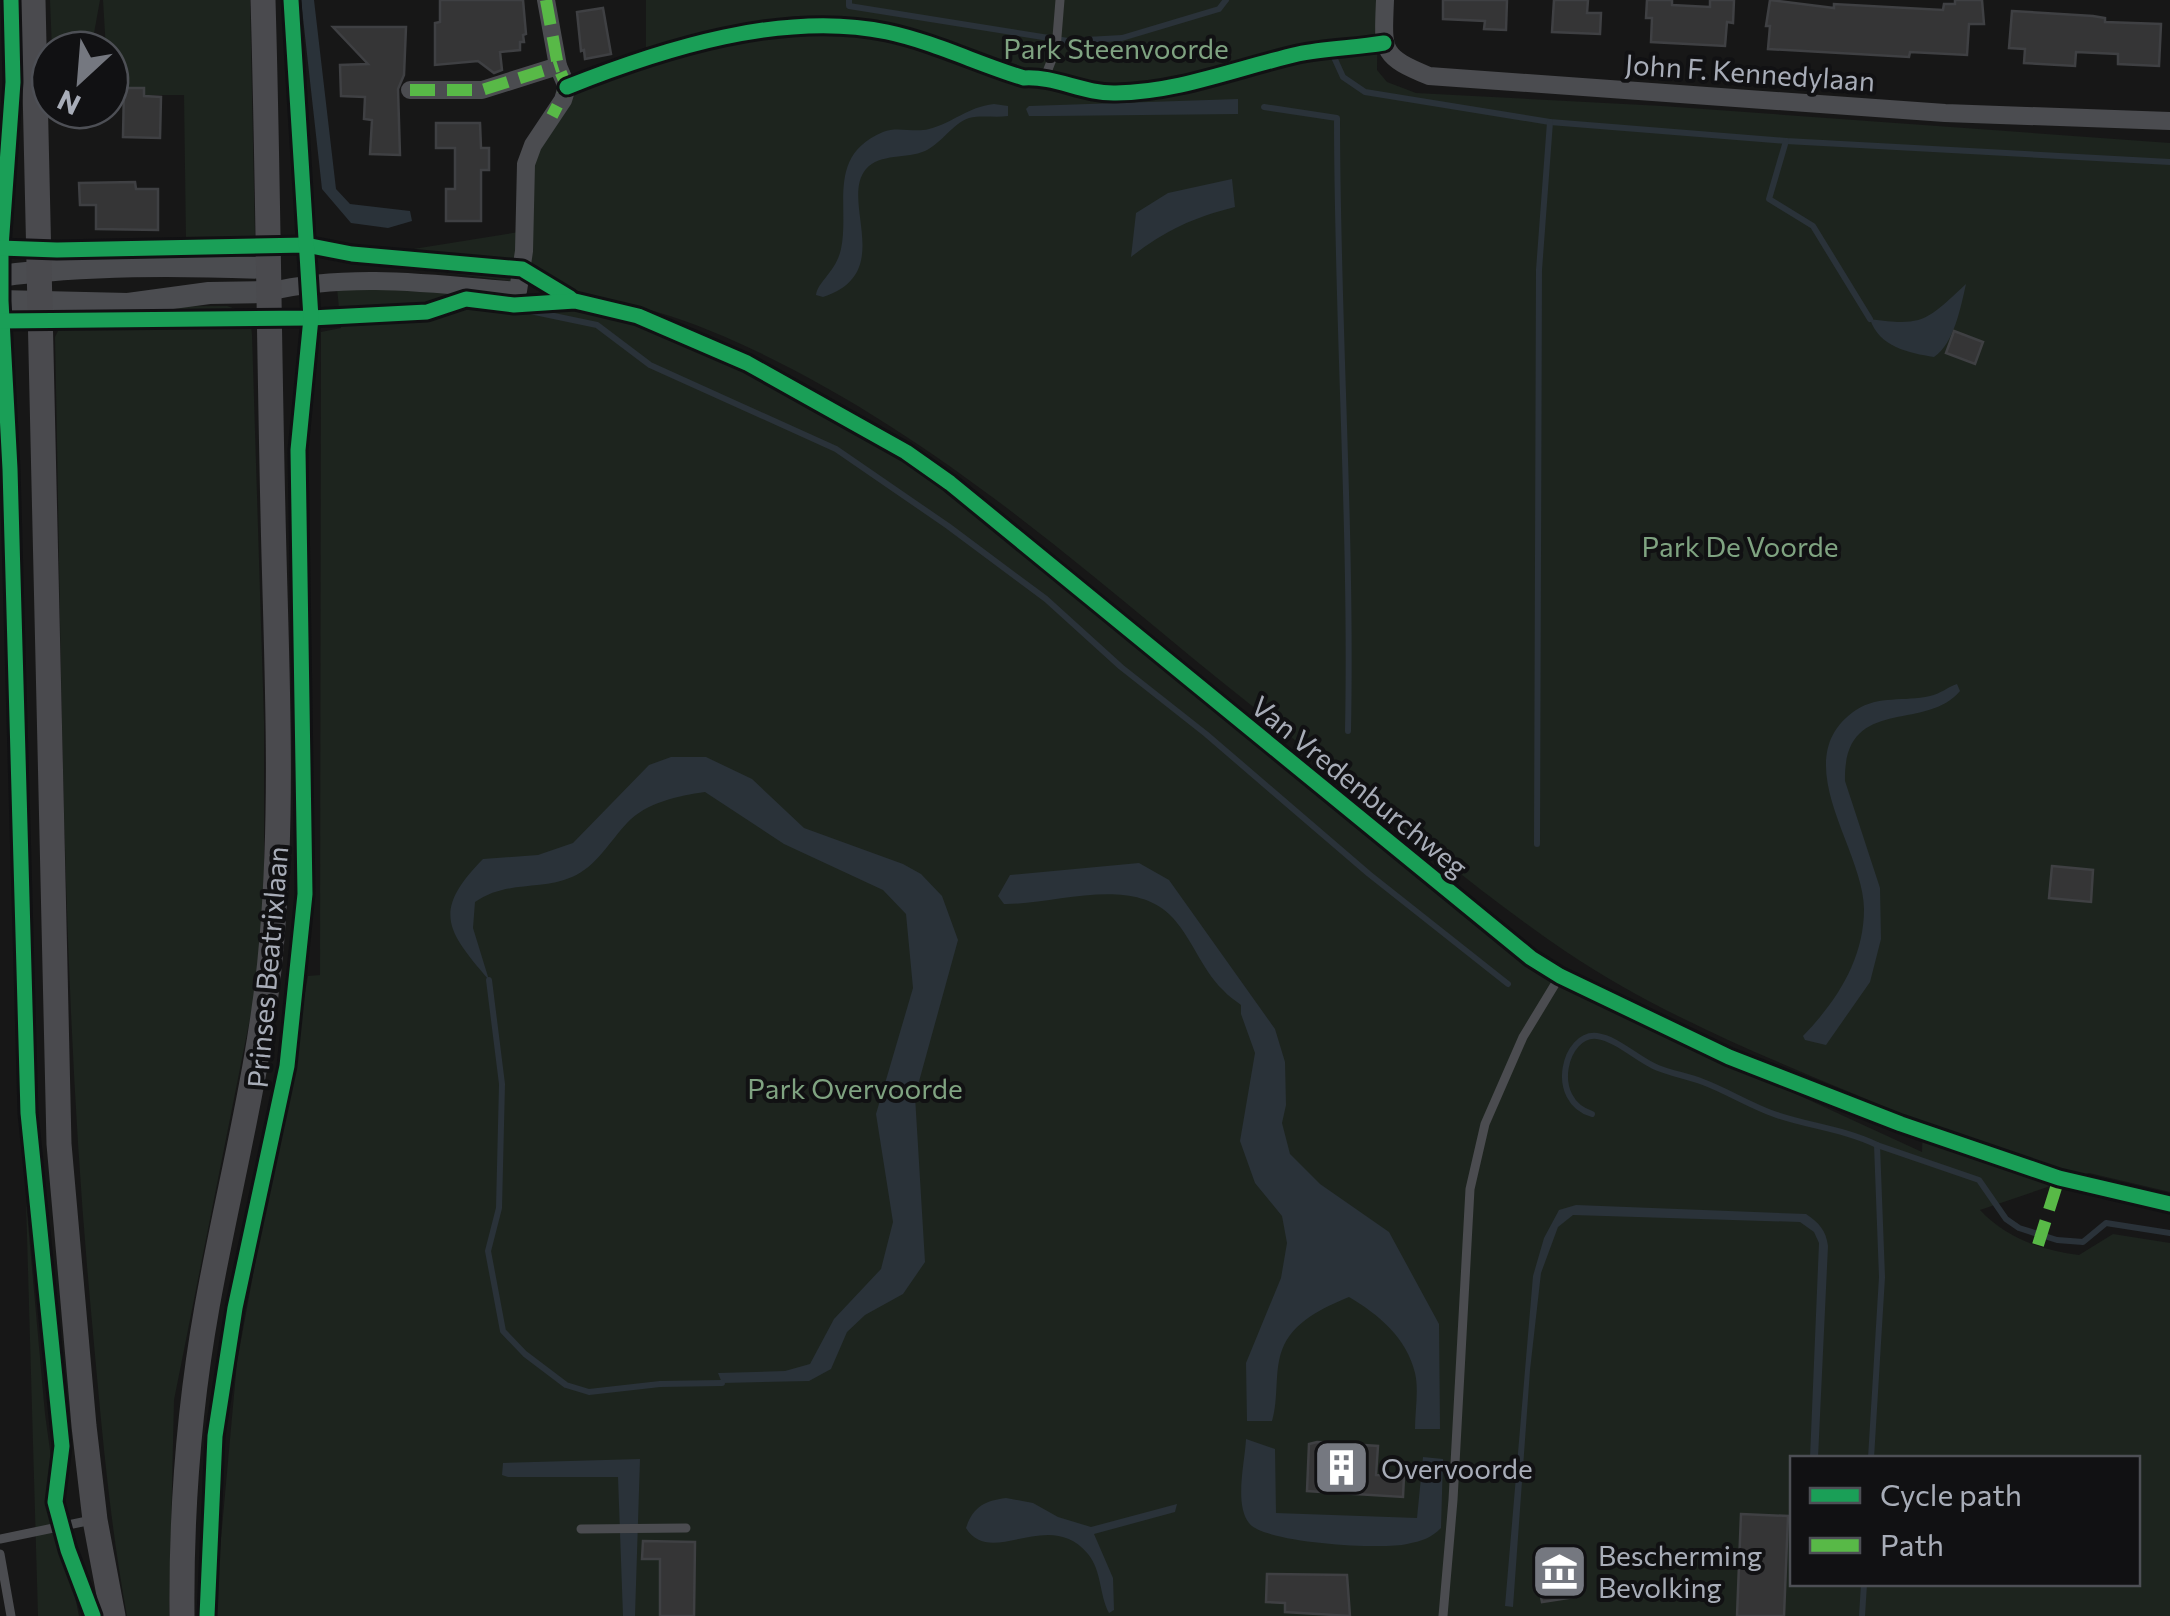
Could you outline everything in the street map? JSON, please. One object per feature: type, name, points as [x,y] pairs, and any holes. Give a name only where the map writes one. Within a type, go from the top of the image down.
[{"type":"main road","points":[[32,0],[58,1144],[95,1520],[114,1616]]},
{"type":"main road","name":"Prinses Beatrixlaan","points":[[182,1616],[188,1455],[198,1369],[267,1002],[273,932],[278,732],[263,0]]},
{"type":"street","points":[[0,276],[38,270],[208,266],[267,280],[372,280],[518,291],[524,251],[526,164],[532,145],[563,100],[567,86],[558,66],[546,0]]},
{"type":"street","name":"John F. Kennedylaan","points":[[1385,0],[1384,43],[1397,62],[1429,76],[1945,113],[2170,120]]},
{"type":"street","points":[[410,90],[482,90],[558,66]]},
{"type":"street","points":[[0,300],[128,304],[267,280]]},
{"type":"street","points":[[1531,958],[1560,976],[1729,1057],[1901,1124],[2058,1178],[2170,1204]]},
{"type":"lane","points":[[1045,77],[1056,48],[1060,0]]},
{"type":"lane","points":[[1442,1616],[1453,1500],[1470,1188],[1485,1124],[1523,1037],[1560,976]]},
{"type":"lane","points":[[0,1540],[95,1520]]},
{"type":"lane","points":[[581,1529],[686,1528]]},
{"type":"lane","points":[[0,1554],[11,1616]]},
{"type":"green space","points":[[50,0],[100,0],[95,30],[51,30]]},
{"type":"green space","points":[[103,0],[250,0],[255,239],[186,241],[184,95],[130,95],[130,30],[105,30]]},
{"type":"green space","points":[[646,0],[1378,0],[1377,70],[1387,82],[1416,93],[1662,106],[2170,143],[2170,1192],[2089,1173],[1980,1210],[2013,1235],[2065,1253],[2079,1255],[2113,1234],[2170,1243],[2170,1616],[214,1616],[237,1362],[308,976],[320,975],[321,332],[341,328],[336,278],[516,297],[608,314],[712,349],[826,406],[942,479],[1060,570],[1549,970],[1718,1058],[1922,1152],[1923,1123],[1695,1024],[1565,951],[1454,869],[1009,510],[900,432],[843,397],[723,336],[629,304],[532,284],[334,261],[333,244],[401,251],[531,230],[533,162],[537,149],[580,86],[641,66],[646,57]]},
{"type":"green space","points":[[227,306],[250,314],[252,335],[264,721],[264,948],[174,1400],[169,1616],[127,1616],[102,1433],[74,1076],[64,830],[55,337],[70,307]]},
{"type":"green space","points":[[26,1201],[45,1414],[60,1523],[79,1616],[38,1616]]},
{"type":"shaded area","points":[[301,0],[314,0],[336,189],[350,204],[410,211],[412,221],[388,228],[351,223],[322,189]]},
{"type":"shaded area","points":[[1238,99],[1238,114],[1029,116],[1026,109],[1029,106]]},
{"type":"shaded area","points":[[994,104],[1008,106],[1008,116],[969,118],[925,151],[886,158],[866,169],[859,183],[862,254],[857,271],[845,286],[823,297],[816,295],[841,249],[847,168],[865,142],[883,132],[929,129]]},
{"type":"shaded area","points":[[1232,179],[1235,207],[1180,226],[1131,257],[1136,213],[1168,193]]},
{"type":"shaded area","points":[[1966,284],[1952,334],[1934,357],[1905,351],[1874,329],[1870,319],[1902,322],[1924,318]]},
{"type":"shaded area","points":[[1957,684],[1960,691],[1945,703],[1871,725],[1857,736],[1848,754],[1845,781],[1880,888],[1881,939],[1870,982],[1826,1045],[1805,1040],[1803,1036],[1846,978],[1863,927],[1861,885],[1827,778],[1827,753],[1836,730],[1865,705],[1930,696]]},
{"type":"shaded area","points":[[671,757],[706,757],[752,779],[804,828],[921,874],[942,896],[958,940],[915,1096],[925,1262],[903,1294],[865,1315],[847,1332],[831,1369],[809,1381],[722,1383],[718,1373],[785,1371],[810,1364],[834,1319],[881,1269],[893,1222],[876,1114],[913,988],[906,914],[883,890],[784,844],[705,792],[674,798],[644,810],[581,873],[547,884],[499,891],[475,902],[473,928],[489,980],[463,947],[451,920],[456,893],[483,859],[538,855],[573,843],[649,765]]},
{"type":"shaded area","points":[[1139,863],[1169,880],[1275,1029],[1285,1062],[1286,1105],[1282,1123],[1290,1154],[1320,1184],[1389,1232],[1439,1324],[1440,1429],[1415,1429],[1417,1393],[1411,1360],[1381,1319],[1349,1297],[1319,1311],[1293,1331],[1280,1358],[1272,1421],[1247,1421],[1246,1363],[1281,1278],[1287,1243],[1282,1216],[1255,1183],[1240,1141],[1255,1053],[1241,1005],[1215,982],[1177,922],[1152,903],[1112,894],[1004,904],[998,896],[1010,875]]},
{"type":"shaded area","points":[[1576,1205],[1806,1214],[1818,1224],[1828,1246],[1818,1456],[1810,1456],[1819,1243],[1814,1232],[1800,1222],[1573,1215],[1558,1227],[1541,1273],[1513,1607],[1505,1606],[1533,1276],[1544,1238],[1559,1210]]},
{"type":"shaded area","points":[[1246,1439],[1275,1449],[1276,1513],[1417,1518],[1423,1457],[1443,1459],[1441,1528],[1417,1542],[1394,1546],[1324,1543],[1259,1530],[1249,1523],[1242,1505]]},
{"type":"shaded area","points":[[640,1459],[635,1616],[623,1616],[618,1477],[508,1477],[502,1475],[503,1463]]},
{"type":"shaded area","points":[[1006,1498],[1033,1503],[1058,1517],[1091,1527],[1177,1504],[1175,1512],[1094,1534],[1113,1578],[1114,1610],[1109,1613],[1093,1561],[1073,1541],[1039,1535],[990,1543],[977,1539],[966,1528],[980,1506]]},
{"type":"building","points":[[440,0],[523,0],[526,34],[520,50],[500,52],[502,70],[494,73],[478,61],[435,65],[435,23],[440,22]]},
{"type":"building","points":[[1443,0],[1507,0],[1506,30],[1484,29],[1485,21],[1443,19]]},
{"type":"building","points":[[1554,0],[1588,0],[1587,13],[1601,13],[1600,34],[1552,32]]},
{"type":"building","points":[[1647,0],[1710,7],[1710,0],[1734,0],[1733,23],[1727,22],[1725,46],[1651,42],[1652,18],[1646,18]]},
{"type":"building","points":[[1770,0],[1834,8],[1834,4],[1943,10],[1944,4],[1955,4],[1955,0],[1982,0],[1984,24],[1969,24],[1967,55],[1910,52],[1909,57],[1768,49]]},
{"type":"building","points":[[603,8],[611,54],[585,59],[577,12]]},
{"type":"building","points":[[2012,11],[2161,24],[2159,66],[2118,64],[2118,54],[2076,52],[2075,66],[2024,63],[2025,49],[2009,48]]},
{"type":"building","points":[[333,27],[406,27],[404,75],[398,89],[400,155],[370,154],[372,120],[364,119],[365,97],[341,96],[340,65],[368,64]]},
{"type":"building","points":[[130,88],[144,88],[144,96],[161,97],[160,138],[123,137],[123,130],[130,130]]},
{"type":"building","points":[[436,123],[480,123],[481,148],[489,148],[489,170],[481,170],[481,221],[446,221],[446,189],[455,189],[455,148],[436,148]]},
{"type":"building","points":[[135,182],[136,189],[158,189],[158,230],[96,229],[96,205],[80,205],[79,183]]},
{"type":"building","points":[[1954,331],[1983,342],[1975,364],[1946,353]]},
{"type":"building","points":[[2052,866],[2093,870],[2091,902],[2049,898]]},
{"type":"building","name":"Overvoorde","points":[[1309,1444],[1378,1446],[1376,1475],[1404,1476],[1403,1497],[1307,1491]]},
{"type":"building","points":[[1741,1514],[1788,1516],[1784,1616],[1737,1616]]},
{"type":"building","points":[[643,1541],[695,1542],[694,1616],[660,1616],[660,1559],[642,1559]]},
{"type":"building","points":[[1570,1564],[1575,1597],[1542,1602],[1536,1569]]},
{"type":"building","points":[[1267,1574],[1347,1575],[1350,1616],[1285,1612],[1285,1603],[1266,1602]]},
{"type":"waterway","points":[[849,0],[849,6],[1068,41],[1122,38],[1219,9],[1226,0]]},
{"type":"waterway","points":[[1328,44],[1343,77],[1365,92],[1550,122],[1786,141],[2170,162]]},
{"type":"waterway","points":[[1264,107],[1337,118],[1348,731]]},
{"type":"waterway","points":[[1537,844],[1539,270],[1550,122]]},
{"type":"waterway","points":[[1786,141],[1769,199],[1813,226],[1870,319]]},
{"type":"waterway","points":[[530,311],[597,325],[650,365],[836,449],[948,526],[1046,599],[1121,667],[1206,734],[1369,874],[1508,984]]},
{"type":"waterway","points":[[489,980],[502,1084],[499,1208],[488,1251],[503,1331],[525,1354],[566,1385],[589,1392],[660,1384],[722,1383]]},
{"type":"waterway","points":[[1592,1114],[1578,1106],[1565,1082],[1569,1055],[1586,1038],[1597,1036],[1613,1041],[1658,1068],[1703,1082],[1765,1110],[1877,1145],[1882,1277],[1871,1456]]},
{"type":"waterway","points":[[1877,1145],[1979,1180],[2006,1219],[2019,1228],[2057,1240],[2083,1242],[2106,1223],[2170,1233]]},
{"type":"waterway","points":[[1862,1616],[1864,1586]]},
{"type":"marked path","points":[[546,0],[558,66],[567,87],[552,116]]},
{"type":"marked path","points":[[410,90],[482,90],[558,66]]},
{"type":"marked path","points":[[2038,1245],[2059,1178]]},
{"type":"cycle path","points":[[11,0],[13,82],[1,301],[10,469],[28,1113],[62,1446],[55,1502],[93,1616]]},
{"type":"cycle path","points":[[207,1616],[215,1436],[235,1308],[287,1066],[305,894],[298,450],[311,318],[291,0]]},
{"type":"cycle path","points":[[567,87],[683,47],[724,37],[807,26],[848,26],[887,32],[1024,78],[1116,93],[1185,84],[1309,52],[1384,43]]},
{"type":"cycle path","points":[[0,248],[306,245],[352,254],[522,269],[570,298]]},
{"type":"cycle path","name":"Van Vredenburchweg","points":[[0,321],[311,318],[427,312],[466,299],[514,305],[575,301],[638,316],[747,363],[906,452],[950,483],[1531,958],[1560,976],[1729,1057],[1901,1124],[2059,1178],[2170,1204]]},
{"type":"place","name":"Overvoorde","points":[[1342,1468]]},
{"type":"place","name":"Bescherming Bevolking","points":[[1559,1571]]},
{"type":"park label","name":"Park Steenvoorde","points":[[1116,48]]},
{"type":"park label","name":"Park De Voorde","points":[[1740,546]]},
{"type":"park label","name":"Park Overvoorde","points":[[855,1088]]}]
